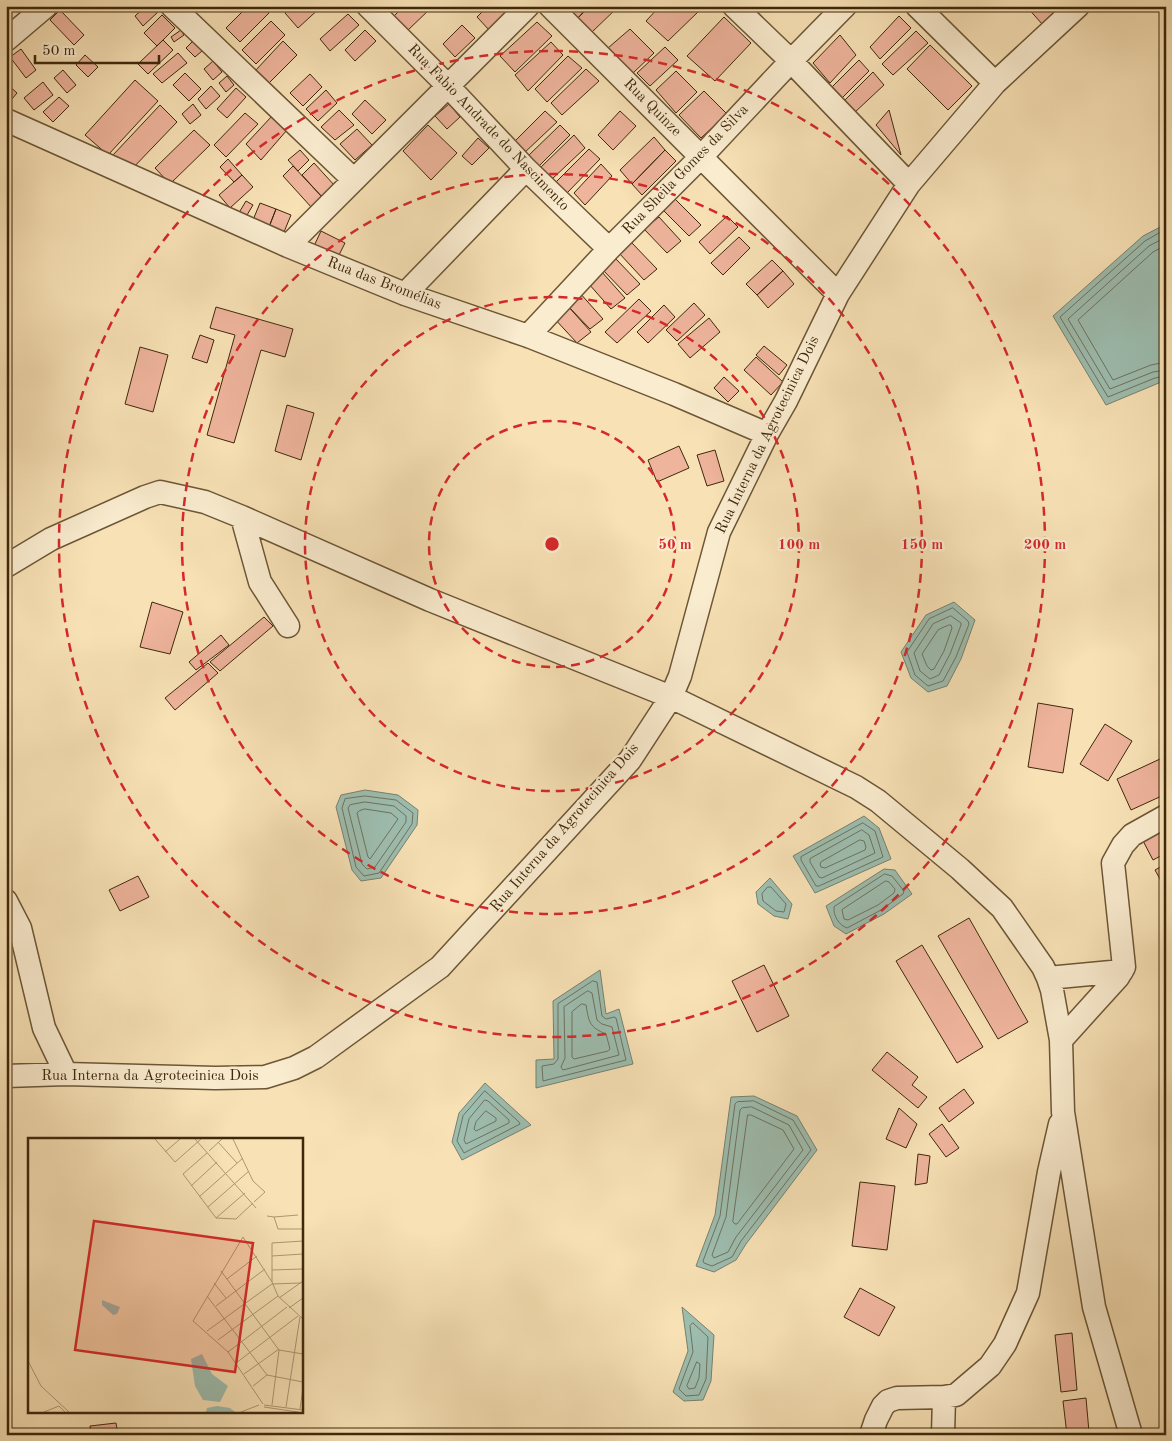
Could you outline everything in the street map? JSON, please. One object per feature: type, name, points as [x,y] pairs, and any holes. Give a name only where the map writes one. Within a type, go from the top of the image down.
[{"type":"street","points":[[6,40],[46,6]]},
{"type":"street","points":[[172,6],[354,180]]},
{"type":"street","name":"Rua Fabio Andrade do Nascimento","points":[[368,6],[448,86],[526,169],[609,249]]},
{"type":"street","points":[[288,246],[528,6]]},
{"type":"street","name":"Rua Quinze","points":[[550,6],[838,294]]},
{"type":"street","points":[[734,6],[791,61],[909,184]]},
{"type":"street","name":"Rua Sheila Gomes da Silva","points":[[528,336],[609,249],[701,157],[845,6]]},
{"type":"street","points":[[917,6],[995,83]]},
{"type":"street","name":"Rua Interna da Agrotecinica Dois","points":[[6,1076],[66,1074],[215,1078],[265,1077],[294,1068],[316,1057],[440,968],[630,760],[671,697],[680,676],[719,532],[838,294],[909,184],[995,83],[1078,6]]},
{"type":"street","name":"Rua das Bromélias","points":[[6,120],[288,246],[405,294],[528,336],[768,434]]},
{"type":"street","points":[[405,294],[526,169]]},
{"type":"street","points":[[6,566],[51,539],[160,492],[205,502],[430,600],[671,697],[856,787],[878,802],[960,869],[1002,908],[1043,966],[1048,978],[1061,1040],[1063,1112],[1094,1307],[1131,1435]]},
{"type":"street","points":[[242,517],[260,582],[288,626]]},
{"type":"street","points":[[1061,1040],[1124,967],[1112,863],[1123,845],[1132,835],[1166,816]]},
{"type":"street","points":[[6,901],[20,928],[44,1028],[66,1074]]},
{"type":"street","points":[[1048,978],[1122,971]]},
{"type":"street","points":[[871,1435],[880,1413],[888,1401],[897,1398],[956,1395],[990,1366],[1005,1344],[1028,1293],[1049,1172],[1063,1112]]},
{"type":"street","points":[[943,1435],[944,1397]]},
{"type":"water","points":[[1166,224],[1166,380],[1106,405],[1053,316],[1143,236]]},
{"type":"water","points":[[954,602],[975,620],[961,659],[947,686],[928,692],[911,678],[901,652],[926,615]]},
{"type":"water","points":[[365,790],[398,795],[418,810],[417,825],[381,878],[361,881],[352,870],[336,807],[341,795]]},
{"type":"water","points":[[864,816],[879,828],[891,859],[815,893],[793,856]]},
{"type":"water","points":[[884,869],[895,870],[912,894],[884,914],[846,934],[834,926],[826,906]]},
{"type":"water","points":[[770,878],[792,904],[788,919],[774,916],[758,904],[756,892]]},
{"type":"water","points":[[600,970],[606,1014],[619,1009],[633,1064],[536,1088],[536,1060],[554,1059],[553,1001]]},
{"type":"water","points":[[485,1083],[531,1125],[462,1160],[452,1142],[459,1113]]},
{"type":"water","points":[[754,1096],[797,1116],[817,1150],[736,1260],[714,1272],[696,1266],[715,1215],[731,1097]]},
{"type":"water","points":[[682,1307],[714,1335],[711,1381],[703,1400],[684,1401],[673,1392],[688,1351]]},
{"type":"building","points":[[146,6],[155,6],[159,11],[143,26],[135,16]]},
{"type":"building","points":[[248,6],[262,6],[269,13],[240,42],[226,28]]},
{"type":"building","points":[[292,6],[322,6],[298,28],[285,13]]},
{"type":"building","points":[[404,6],[432,7],[406,32],[393,17]]},
{"type":"building","points":[[488,6],[514,6],[490,31],[477,17]]},
{"type":"building","points":[[562,6],[581,6],[585,10],[576,20]]},
{"type":"building","points":[[590,6],[619,6],[591,33],[576,20]]},
{"type":"building","points":[[660,6],[695,6],[700,10],[668,41],[646,21]]},
{"type":"building","points":[[818,6],[833,6],[825,14]]},
{"type":"building","points":[[1026,6],[1061,6],[1043,25]]},
{"type":"building","points":[[60,10],[84,35],[74,45],[50,20]]},
{"type":"building","points":[[348,14],[359,25],[330,51],[320,39]]},
{"type":"building","points":[[162,15],[175,28],[157,46],[144,33]]},
{"type":"building","points":[[899,16],[911,28],[880,59],[870,47]]},
{"type":"building","points":[[724,17],[751,43],[715,81],[687,56]]},
{"type":"building","points":[[271,21],[285,35],[256,64],[242,50]]},
{"type":"building","points":[[537,22],[552,36],[515,72],[500,56]]},
{"type":"building","points":[[462,25],[475,38],[455,57],[443,44]]},
{"type":"building","points":[[630,29],[654,53],[632,74],[608,48]]},
{"type":"building","points":[[181,30],[184,35],[174,42],[171,37]]},
{"type":"building","points":[[365,30],[376,41],[355,61],[345,50]]},
{"type":"building","points":[[916,31],[928,43],[893,75],[882,64]]},
{"type":"building","points":[[840,35],[856,55],[830,83],[813,63]]},
{"type":"building","points":[[163,40],[173,50],[148,74],[138,64]]},
{"type":"building","points":[[193,41],[202,51],[195,57],[186,48]]},
{"type":"building","points":[[283,41],[297,55],[268,84],[255,71]]},
{"type":"building","points":[[551,42],[563,55],[528,91],[515,75]]},
{"type":"building","points":[[930,45],[972,86],[948,110],[907,69]]},
{"type":"building","points":[[665,47],[678,60],[650,86],[637,73]]},
{"type":"building","points":[[21,49],[36,70],[26,78],[10,57]]},
{"type":"building","points":[[178,53],[187,63],[162,83],[153,74]]},
{"type":"building","points":[[85,55],[98,67],[88,77],[76,65]]},
{"type":"building","points":[[568,56],[582,68],[547,102],[535,89]]},
{"type":"building","points":[[859,60],[869,71],[842,98],[832,87]]},
{"type":"building","points":[[213,61],[222,72],[213,80],[204,69]]},
{"type":"building","points":[[586,69],[599,81],[562,115],[551,103]]},
{"type":"building","points":[[63,70],[76,85],[67,93],[54,78]]},
{"type":"building","points":[[676,71],[697,92],[676,113],[656,90]]},
{"type":"building","points":[[873,72],[884,85],[854,113],[844,101]]},
{"type":"building","points":[[185,73],[201,89],[189,101],[173,85]]},
{"type":"building","points":[[310,74],[322,87],[303,106],[290,93]]},
{"type":"building","points":[[227,76],[234,85],[226,92],[219,83]]},
{"type":"building","points":[[135,80],[158,101],[108,155],[85,135]]},
{"type":"building","points":[[43,82],[53,95],[34,110],[24,98]]},
{"type":"building","points":[[6,83],[17,93],[6,106]]},
{"type":"building","points":[[211,86],[220,96],[206,109],[198,99]]},
{"type":"building","points":[[236,88],[246,97],[227,118],[217,109]]},
{"type":"building","points":[[326,90],[337,103],[318,121],[306,109]]},
{"type":"building","points":[[704,91],[727,114],[701,138],[679,115]]},
{"type":"building","points":[[59,97],[69,106],[53,122],[43,112]]},
{"type":"building","points":[[365,100],[386,120],[372,134],[352,114]]},
{"type":"building","points":[[193,104],[201,115],[190,124],[182,114]]},
{"type":"building","points":[[449,104],[460,117],[447,129],[435,116]]},
{"type":"building","points":[[160,105],[177,122],[130,171],[113,155]]},
{"type":"building","points":[[339,110],[354,125],[335,140],[321,127]]},
{"type":"building","points":[[889,110],[901,155],[876,125]]},
{"type":"building","points":[[545,111],[557,122],[523,154],[513,143]]},
{"type":"building","points":[[620,111],[636,126],[613,150],[598,135]]},
{"type":"building","points":[[245,113],[258,124],[226,157],[214,145]]},
{"type":"building","points":[[272,116],[287,130],[261,160],[246,144]]},
{"type":"building","points":[[428,125],[457,153],[431,180],[403,151]]},
{"type":"building","points":[[560,125],[570,135],[537,168],[527,157]]},
{"type":"building","points":[[357,129],[372,145],[355,160],[340,144]]},
{"type":"building","points":[[194,130],[210,145],[170,184],[155,168]]},
{"type":"building","points":[[574,135],[585,148],[551,180],[540,168]]},
{"type":"building","points":[[654,137],[665,150],[632,184],[620,170]]},
{"type":"building","points":[[478,138],[489,148],[472,165],[462,156]]},
{"type":"building","points":[[589,149],[600,159],[566,194],[555,183]]},
{"type":"building","points":[[300,150],[309,160],[298,171],[288,160]]},
{"type":"building","points":[[665,150],[676,161],[642,195],[632,184]]},
{"type":"building","points":[[228,159],[242,175],[234,182],[220,167]]},
{"type":"building","points":[[314,163],[335,186],[323,198],[302,175]]},
{"type":"building","points":[[601,164],[612,176],[585,205],[574,193]]},
{"type":"building","points":[[293,166],[323,198],[312,208],[283,176]]},
{"type":"building","points":[[242,175],[253,187],[230,208],[219,195]]},
{"type":"building","points":[[673,197],[701,225],[689,236],[661,208]]},
{"type":"building","points":[[246,201],[253,205],[244,220],[237,216]]},
{"type":"building","points":[[260,203],[276,209],[269,227],[253,220]]},
{"type":"building","points":[[276,209],[291,215],[284,232],[269,227]]},
{"type":"building","points":[[727,216],[738,227],[710,254],[699,242]]},
{"type":"building","points":[[659,217],[681,241],[667,253],[644,229]]},
{"type":"building","points":[[321,231],[345,243],[338,257],[314,246]]},
{"type":"building","points":[[739,237],[750,248],[723,275],[711,263]]},
{"type":"building","points":[[631,242],[657,269],[644,280],[619,253]]},
{"type":"building","points":[[615,258],[640,284],[627,295],[602,269]]},
{"type":"building","points":[[772,260],[783,271],[757,295],[746,284]]},
{"type":"building","points":[[601,271],[625,298],[611,309],[588,283]]},
{"type":"building","points":[[783,271],[794,284],[768,308],[757,295]]},
{"type":"building","points":[[579,292],[603,319],[590,329],[566,304]]},
{"type":"building","points":[[639,299],[651,311],[617,343],[605,332]]},
{"type":"building","points":[[694,303],[705,315],[677,341],[666,330]]},
{"type":"building","points":[[567,305],[591,332],[577,343],[553,317]]},
{"type":"building","points":[[664,305],[675,317],[648,343],[637,332]]},
{"type":"building","points":[[216,307],[293,329],[285,357],[261,350],[234,443],[207,435],[235,335],[210,328]]},
{"type":"building","points":[[709,318],[720,332],[690,358],[678,344]]},
{"type":"building","points":[[200,335],[214,340],[207,363],[192,358]]},
{"type":"building","points":[[764,346],[787,365],[779,375],[756,355]]},
{"type":"building","points":[[140,347],[168,355],[153,412],[125,404]]},
{"type":"building","points":[[756,357],[783,382],[771,395],[744,370]]},
{"type":"building","points":[[724,377],[739,391],[728,402],[714,388]]},
{"type":"building","points":[[287,405],[314,413],[301,460],[275,451]]},
{"type":"building","points":[[679,446],[689,468],[657,482],[648,460]]},
{"type":"building","points":[[715,450],[724,481],[707,486],[697,455]]},
{"type":"building","points":[[152,602],[183,612],[170,654],[140,647]]},
{"type":"building","points":[[264,617],[273,626],[220,671],[210,662]]},
{"type":"building","points":[[221,635],[229,645],[196,670],[189,662]]},
{"type":"building","points":[[208,663],[218,673],[175,710],[165,698]]},
{"type":"building","points":[[1038,703],[1073,709],[1063,773],[1028,767]]},
{"type":"building","points":[[1105,724],[1132,741],[1108,781],[1080,764]]},
{"type":"building","points":[[1160,759],[1166,772],[1166,794],[1131,810],[1117,779]]},
{"type":"building","points":[[1166,824],[1166,853],[1153,860],[1141,837]]},
{"type":"building","points":[[1166,864],[1166,890],[1155,870]]},
{"type":"building","points":[[138,876],[149,897],[120,911],[109,890]]},
{"type":"building","points":[[969,918],[1028,1022],[998,1039],[938,936]]},
{"type":"building","points":[[922,945],[983,1047],[957,1063],[896,961]]},
{"type":"building","points":[[764,965],[789,1016],[757,1032],[732,981]]},
{"type":"building","points":[[887,1052],[918,1077],[912,1085],[927,1097],[918,1108],[872,1070]]},
{"type":"building","points":[[964,1089],[974,1103],[949,1122],[939,1108]]},
{"type":"building","points":[[899,1108],[917,1124],[906,1148],[886,1139]]},
{"type":"building","points":[[942,1124],[959,1148],[946,1157],[929,1134]]},
{"type":"building","points":[[918,1154],[930,1156],[927,1183],[915,1185]]},
{"type":"building","points":[[860,1182],[895,1186],[887,1250],[852,1246]]},
{"type":"building","points":[[860,1288],[895,1307],[879,1336],[844,1317]]},
{"type":"building","points":[[1072,1333],[1077,1390],[1061,1392],[1055,1335]]},
{"type":"building","points":[[1086,1398],[1089,1432],[1067,1435],[1063,1401]]},
{"type":"building","points":[[116,1423],[118,1435],[91,1435],[90,1426]]}]
